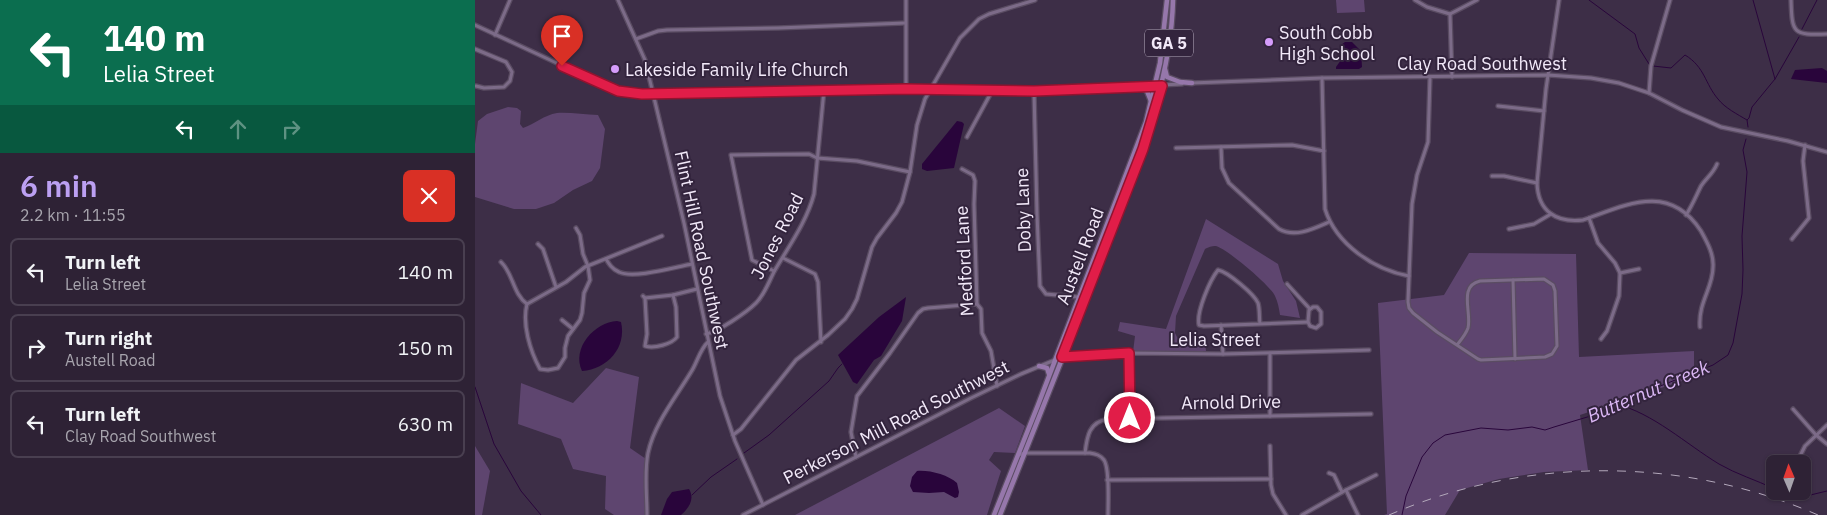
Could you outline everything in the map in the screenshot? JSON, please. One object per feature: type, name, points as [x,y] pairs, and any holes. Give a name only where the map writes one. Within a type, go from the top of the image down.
[{"type":"main road","name":"Austell Road","points":[[994,515],[1140,140],[1155,86],[1163,45],[1167,0]]},
{"type":"main road","name":"Austell Road","points":[[1000,515],[1143,149],[1162,86],[1173,0]]},
{"type":"main road","points":[[1165,68],[1167,77],[1192,83]]},
{"type":"main road","points":[[1138,86],[1147,91],[1151,102]]},
{"type":"main road","points":[[1039,366],[1047,368],[1049,374]]},
{"type":"street","points":[[495,35],[510,0]]},
{"type":"street","name":"Flint Hill Road Southwest","points":[[618,0],[645,60],[720,396],[733,435],[763,505]]},
{"type":"street","points":[[906,0],[906,89]]},
{"type":"street","points":[[733,435],[741,429],[796,360],[821,342],[845,319],[852,309],[857,299],[872,247],[897,213],[901,202],[910,172],[917,125],[925,99],[953,49],[969,28],[989,14],[1035,0]]},
{"type":"street","points":[[1415,0],[1427,7],[1450,14],[1477,0]]},
{"type":"street","points":[[1559,0],[1548,75],[1537,183],[1543,205],[1551,214],[1567,221],[1589,218],[1644,200],[1661,202],[1679,209],[1697,224],[1706,240],[1713,260],[1712,276],[1700,309],[1700,327]]},
{"type":"street","points":[[1649,92],[1651,66],[1670,0]]},
{"type":"street","points":[[1791,0],[1791,22],[1796,30],[1803,34],[1827,34]]},
{"type":"street","points":[[1450,14],[1452,77]]},
{"type":"street","points":[[636,39],[667,30],[905,23]]},
{"type":"street","name":"Clay Road Southwest","points":[[475,25],[618,91],[630,93],[906,89],[1034,91],[1322,78],[1548,75],[1604,79],[1649,92],[1721,128],[1805,145],[1827,152]]},
{"type":"street","points":[[475,49],[506,62],[512,72],[510,81],[504,87],[484,88],[477,86]]},
{"type":"street","points":[[1430,77],[1428,142],[1417,175],[1412,204],[1408,306],[1437,332],[1457,345],[1483,360],[1545,357],[1551,354],[1557,346],[1555,291],[1553,284],[1544,279],[1480,281],[1471,285],[1467,295],[1468,326],[1457,345]]},
{"type":"street","points":[[1322,78],[1325,209],[1329,222],[1356,251],[1389,270],[1409,276]]},
{"type":"street","name":"Jones Road","points":[[707,334],[730,322],[755,304],[762,296],[774,271],[811,207],[815,194],[824,90]]},
{"type":"street","points":[[967,137],[992,91]]},
{"type":"street","name":"Doby Lane","points":[[1034,91],[1041,286],[1046,294],[1078,297]]},
{"type":"street","points":[[1497,106],[1544,111]]},
{"type":"street","points":[[1176,148],[1292,145],[1323,151]]},
{"type":"street","points":[[1793,239],[1809,218],[1803,161],[1805,145]]},
{"type":"street","points":[[1221,148],[1222,168],[1229,183],[1279,229],[1293,234],[1329,222]]},
{"type":"street","points":[[774,271],[752,260],[731,154],[809,154],[817,158],[857,161],[910,172]]},
{"type":"street","points":[[1686,215],[1702,185],[1713,173],[1717,164]]},
{"type":"street","name":"Medford Lane","points":[[963,169],[973,175],[975,181],[977,304],[981,309],[982,333],[991,351],[997,386]]},
{"type":"street","points":[[1492,176],[1504,176],[1523,182],[1537,183]]},
{"type":"street","points":[[1509,229],[1534,224],[1551,214]]},
{"type":"street","points":[[1589,218],[1599,244],[1615,263],[1620,273],[1619,296],[1607,331],[1601,339]]},
{"type":"street","points":[[576,228],[580,234],[583,254],[588,266],[590,280],[584,293],[580,320],[567,341],[563,363],[558,368],[540,369],[533,355],[525,321],[527,304],[588,266],[662,236]]},
{"type":"street","points":[[538,244],[543,248],[556,287]]},
{"type":"street","points":[[605,258],[615,270],[627,275],[692,264]]},
{"type":"street","points":[[783,258],[815,274],[818,282],[821,342]]},
{"type":"street","points":[[501,262],[506,267],[522,300],[527,304]]},
{"type":"street","points":[[1620,273],[1639,269]]},
{"type":"street","points":[[1260,324],[1259,308],[1252,295],[1230,275],[1218,270],[1203,302],[1198,319],[1199,325],[1260,324],[1308,322]]},
{"type":"street","points":[[1513,280],[1515,359]]},
{"type":"street","points":[[1287,284],[1310,309]]},
{"type":"street","points":[[673,295],[677,337],[672,341],[650,348],[645,346],[647,334],[644,297],[673,295],[697,289]]},
{"type":"street","points":[[856,457],[851,432],[857,396],[890,353],[917,313],[928,308],[977,304]]},
{"type":"street","points":[[1319,308],[1321,312],[1321,322],[1318,327],[1314,328],[1308,322],[1310,309],[1319,308]]},
{"type":"street","points":[[562,320],[573,329]]},
{"type":"street","points":[[1221,325],[1223,354]]},
{"type":"street","points":[[647,515],[647,470],[651,445],[659,424],[708,342]]},
{"type":"street","name":"Lelia Street","points":[[1062,357],[1129,353],[1223,354],[1369,350]]},
{"type":"street","points":[[1129,353],[1130,418]]},
{"type":"street","points":[[1270,353],[1270,416]]},
{"type":"street","name":"Perkerson Mill Road Southwest","points":[[743,515],[997,386],[1062,357]]},
{"type":"street","points":[[1793,409],[1816,435],[1827,444]]},
{"type":"street","name":"Arnold Drive","points":[[1085,453],[1088,433],[1095,423],[1108,419],[1371,414]]},
{"type":"street","points":[[1800,455],[1803,448],[1827,425]]},
{"type":"street","points":[[1270,446],[1273,494],[1286,515]]},
{"type":"street","points":[[1017,455],[1025,453],[1085,453],[1098,455],[1103,459],[1107,469],[1108,515]]},
{"type":"street","points":[[1329,473],[1334,475],[1358,515]]},
{"type":"street","points":[[1302,515],[1376,475]]},
{"type":"street","points":[[1107,480],[1271,479]]},
{"type":"shaded area","points":[[1336,0],[1364,0],[1365,12],[1337,13]]},
{"type":"shaded area","points":[[1345,42],[1352,42],[1361,51],[1362,67],[1359,69],[1336,69],[1341,60],[1341,45]]},
{"type":"shaded area","points":[[1822,68],[1827,71],[1827,83],[1791,79],[1795,70]]},
{"type":"shaded area","points":[[508,107],[517,108],[521,111],[520,124],[523,128],[557,113],[598,115],[605,129],[600,168],[592,181],[573,190],[554,203],[536,209],[514,209],[475,197],[475,144],[478,121],[487,114]]},
{"type":"shaded area","points":[[957,121],[964,124],[954,168],[927,171],[922,169],[922,164]]},
{"type":"shaded area","points":[[1206,219],[1278,264],[1283,281],[1296,301],[1300,318],[1280,315],[1275,296],[1265,284],[1229,254],[1216,246],[1211,246],[1205,249],[1176,316],[1175,333],[1179,341],[1205,342],[1206,351],[1133,352],[1135,336],[1118,331],[1120,322],[1166,329]]},
{"type":"shaded area","points":[[1469,253],[1576,254],[1579,357],[1694,351],[1694,377],[1580,415],[1588,470],[1544,472],[1499,479],[1460,490],[1445,515],[1384,515],[1387,514],[1378,303],[1444,295]]},
{"type":"shaded area","points":[[906,297],[902,321],[881,356],[874,360],[857,384],[853,382],[838,355],[879,317]]},
{"type":"shaded area","points":[[609,322],[621,322],[621,340],[613,356],[599,366],[582,371],[579,362],[582,345],[593,331]]},
{"type":"shaded area","points":[[606,368],[639,377],[630,448],[646,459],[647,515],[614,515],[605,509],[606,476],[573,469],[561,439],[518,424],[521,383],[573,403]]},
{"type":"shaded area","points":[[999,408],[1025,426],[1015,453],[994,452],[989,460],[1001,471],[987,515],[795,515]]},
{"type":"shaded area","points":[[475,446],[490,471],[482,515],[475,515]]},
{"type":"shaded area","points":[[917,471],[927,471],[953,480],[957,483],[958,497],[955,498],[944,492],[913,492],[910,486],[912,477]]},
{"type":"shaded area","points":[[689,489],[691,500],[681,515],[661,515],[672,492]]},
{"type":"waterway","points":[[1589,0],[1635,34],[1639,48],[1649,64]]},
{"type":"waterway","name":"Butternut Creek","points":[[1753,0],[1775,79]]},
{"type":"waterway","points":[[1802,29],[1817,0]]},
{"type":"waterway","name":"Butternut Creek","points":[[1748,127],[1747,120],[1752,107],[1775,79],[1799,37]]},
{"type":"waterway","points":[[1653,66],[1671,68],[1685,55],[1701,70],[1721,102],[1731,111],[1747,120]]},
{"type":"waterway","name":"Butternut Creek","points":[[1402,515],[1406,496],[1422,457],[1433,443],[1445,435],[1481,428],[1508,430],[1532,427],[1545,430],[1594,415],[1615,404],[1713,365],[1728,355],[1733,343],[1742,294],[1742,236],[1747,172],[1743,150],[1746,139]]},
{"type":"waterway","points":[[744,453],[769,435],[829,381],[842,364]]},
{"type":"waterway","points":[[475,387],[494,444],[521,491],[541,515]]},
{"type":"waterway","points":[[1616,404],[1643,414],[1726,468],[1766,485]]},
{"type":"waterway","points":[[692,495],[711,477],[737,459]]},
{"type":"waterway","points":[[1811,495],[1827,491]]},
{"type":"railway","points":[[1389,515],[1441,496],[1494,482],[1549,474],[1604,471],[1659,474],[1713,482],[1766,496],[1818,515]]},
{"type":"place","name":"South Cobb High School","points":[[1269,42]]},
{"type":"place","name":"Lakeside Family Life Church","points":[[615,69]]},
{"type":"route","points":[[562,66],[618,91],[642,94],[906,89],[1034,91],[1162,86],[1143,149],[1062,357],[1129,353],[1130,418]]}]
